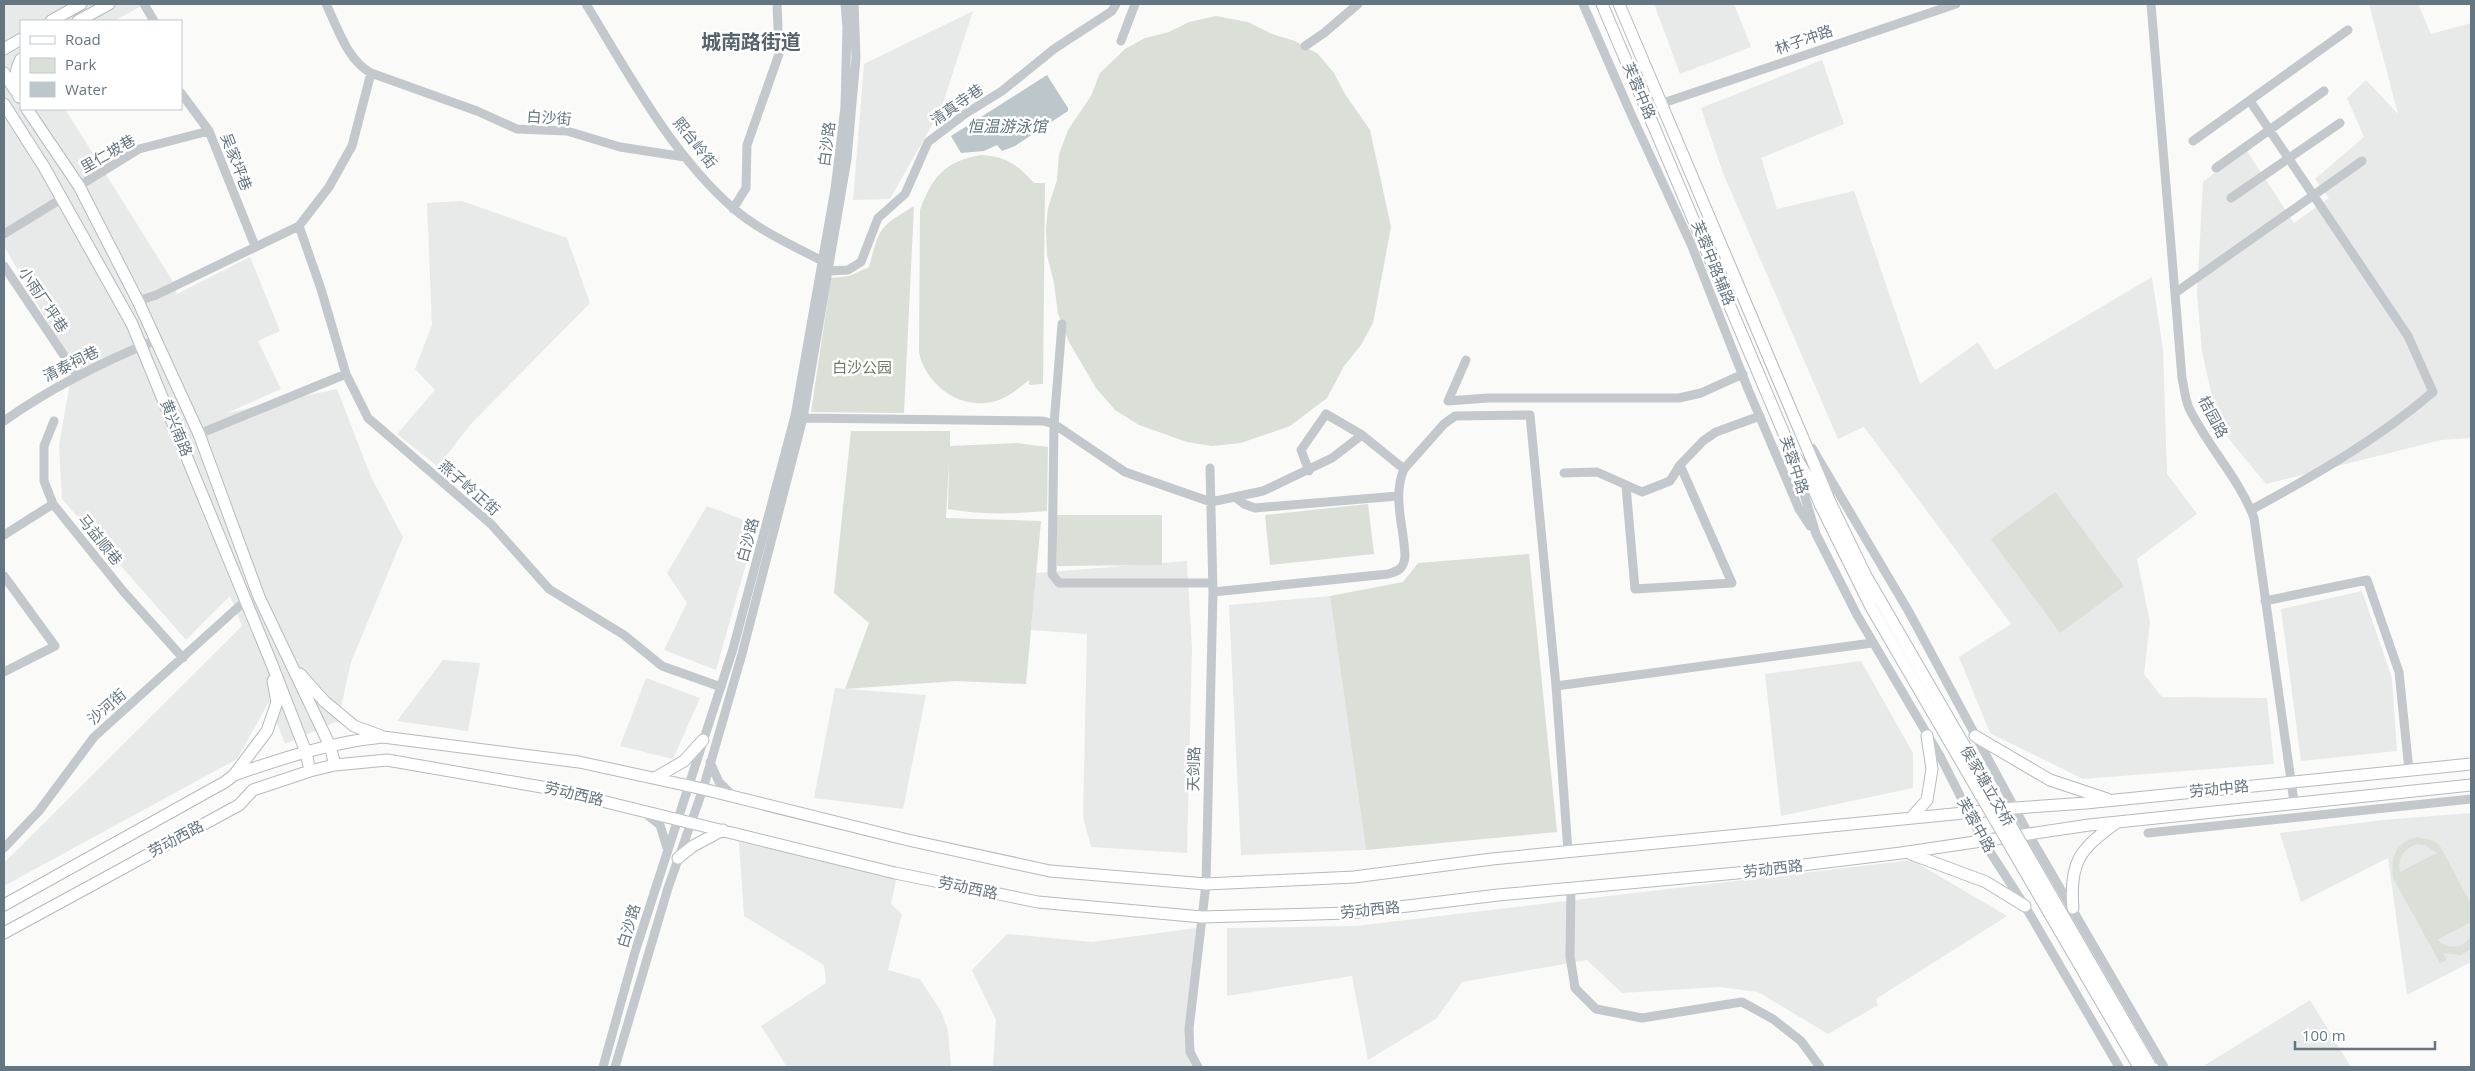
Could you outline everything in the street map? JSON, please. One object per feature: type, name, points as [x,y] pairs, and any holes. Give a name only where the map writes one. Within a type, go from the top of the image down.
[{"type":"main road","points":[[53,20],[81,4]]},
{"type":"main road","points":[[80,20],[108,4]]},
{"type":"main road","name":"芙蓉中路","points":[[1602,4],[1790,448]]},
{"type":"main road","name":"芙蓉中路","points":[[1619,4],[1800,429]]},
{"type":"main road","points":[[4,49],[20,40]]},
{"type":"main road","points":[[4,69],[20,59]]},
{"type":"main road","points":[[20,60],[15,81],[20,98]]},
{"type":"main road","points":[[4,73],[20,98]]},
{"type":"main road","name":"黄兴南路","points":[[4,104],[44,167],[142,345],[271,662],[306,752],[310,771]]},
{"type":"main road","name":"黄兴南路","points":[[28,110],[79,186],[138,301],[199,434],[259,597],[330,746],[335,765]]},
{"type":"main road","points":[[1800,429],[1826,504]]},
{"type":"main road","points":[[1790,448],[1826,504]]},
{"type":"main road","name":"侯家塘立交桥","points":[[1826,504],[1871,607],[2139,1067]]},
{"type":"main road","name":"侯家塘立交桥","points":[[1826,504],[2150,1067]]},
{"type":"main road","points":[[288,659],[308,685],[354,726],[383,737]]},
{"type":"main road","points":[[234,775],[266,730],[276,702],[271,662]]},
{"type":"main road","points":[[1910,818],[1927,800],[1932,769],[1927,736]]},
{"type":"main road","points":[[1974,736],[2050,780],[2111,800]]},
{"type":"main road","name":"劳动西路","points":[[4,905],[225,782],[234,775],[306,752],[358,739],[383,737],[579,762],[703,789],[908,840],[1050,871],[1206,884],[1354,877],[1568,851],[1967,813]]},
{"type":"main road","points":[[655,778],[684,761],[703,740]]},
{"type":"main road","name":"劳动西路","points":[[4,933],[239,805],[253,790],[310,771],[335,765],[387,760],[553,789],[690,821],[895,873],[1038,902],[1202,917],[1350,913],[1571,888],[1737,873],[1983,841]]},
{"type":"main road","name":"劳动中路","points":[[1967,813],[2471,764]]},
{"type":"main road","name":"劳动中路","points":[[1983,841],[2028,833],[2118,822],[2294,802],[2471,785]]},
{"type":"main road","points":[[2073,908],[2072,874],[2081,854],[2096,838],[2118,822]]},
{"type":"main road","points":[[678,858],[693,846],[723,830]]},
{"type":"main road","points":[[1907,852],[1986,882],[2025,906]]},
{"type":"street","points":[[144,4],[153,20]]},
{"type":"street","points":[[138,301],[156,296],[299,226],[329,187],[352,146],[371,73],[360,67],[353,58],[326,4]]},
{"type":"street","name":"熙台岭街","points":[[586,4],[630,75],[685,157],[733,209],[778,238],[822,261]]},
{"type":"street","points":[[733,209],[746,188],[747,145],[779,54],[777,4]]},
{"type":"street","name":"白沙路","points":[[603,1067],[635,952],[667,848],[721,687],[795,416],[835,189],[845,107],[847,27],[845,4]]},
{"type":"street","name":"白沙路","points":[[615,1067],[678,858],[703,789],[742,654],[803,418],[843,192],[853,110],[856,58],[854,4]]},
{"type":"street","name":"清真寺巷","points":[[829,271],[848,270],[861,262],[878,218],[905,194],[928,142],[965,114],[1002,91],[1054,50],[1112,11],[1116,4]]},
{"type":"street","points":[[1121,41],[1136,4]]},
{"type":"street","points":[[1304,46],[1324,33],[1358,4]]},
{"type":"street","name":"芙蓉中路辅路","points":[[1583,4],[1631,114],[1677,210],[1799,509],[1816,534]]},
{"type":"street","name":"林子冲路","points":[[1663,104],[1956,4]]},
{"type":"street","name":"桔园路","points":[[2151,4],[2182,378],[2188,406],[2245,495],[2250,510],[2294,802]]},
{"type":"street","points":[[2193,141],[2348,30]]},
{"type":"street","name":"白沙街","points":[[371,73],[517,129],[567,130],[620,147],[685,157]]},
{"type":"street","points":[[2216,168],[2324,91]]},
{"type":"street","name":"吴家坪巷","points":[[182,94],[209,130],[255,246]]},
{"type":"street","points":[[2250,101],[2408,336],[2433,392],[2397,423],[2328,468],[2250,510]]},
{"type":"street","points":[[2231,198],[2340,123]]},
{"type":"street","name":"里仁坡巷","points":[[79,186],[139,149],[209,130]]},
{"type":"street","points":[[2175,294],[2362,161]]},
{"type":"street","points":[[4,234],[61,199]]},
{"type":"street","name":"燕子岭正街","points":[[299,226],[321,289],[346,374],[368,418],[491,524],[550,589],[624,635],[662,666],[721,687]]},
{"type":"street","name":"小雨厂坪巷","points":[[4,266],[77,375]]},
{"type":"street","points":[[1062,324],[1054,424],[1052,537],[1052,574],[1059,583],[1213,588],[1388,574],[1399,571],[1404,565],[1405,556],[1398,496],[1404,469],[1444,424],[1455,416],[1530,415],[1556,686],[1568,851]]},
{"type":"street","name":"清泰祠巷","points":[[4,420],[38,397],[77,375],[156,340]]},
{"type":"street","points":[[1466,360],[1448,401],[1488,398],[1678,398],[1700,393],[1743,374]]},
{"type":"street","points":[[199,434],[346,374]]},
{"type":"street","points":[[1308,471],[1301,450],[1326,414],[1362,435],[1404,469]]},
{"type":"street","points":[[1564,473],[1597,472],[1642,492],[1670,481],[1680,465],[1716,432],[1760,416]]},
{"type":"street","points":[[803,418],[1043,421],[1054,424],[1125,472],[1211,502],[1264,491],[1332,458],[1362,435]]},
{"type":"street","name":"马益顺巷","points":[[54,421],[44,446],[44,481],[53,504],[123,591],[183,658]]},
{"type":"street","name":"芙蓉中路","points":[[1800,429],[1842,496],[1909,612],[1974,736],[2028,833]]},
{"type":"street","name":"芙蓉中路","points":[[1790,448],[1798,480],[1816,534],[1872,643],[1940,756],[1967,813],[1983,841],[2025,906],[2119,1067]]},
{"type":"street","points":[[1626,486],[1636,589],[1732,583],[1680,465]]},
{"type":"street","name":"天剑路","points":[[1198,1067],[1190,1052],[1189,1029],[1206,884],[1213,588],[1210,468]]},
{"type":"street","points":[[1235,497],[1244,504],[1255,508],[1398,496]]},
{"type":"street","points":[[4,535],[53,504]]},
{"type":"street","points":[[4,576],[55,646],[4,672]]},
{"type":"street","points":[[2265,601],[2367,580],[2399,672],[2409,770]]},
{"type":"street","name":"沙河街","points":[[4,848],[39,811],[94,737],[246,601]]},
{"type":"street","points":[[1556,686],[1872,643]]},
{"type":"street","points":[[710,762],[719,782],[734,797]]},
{"type":"street","points":[[2148,833],[2471,799]]},
{"type":"street","points":[[641,810],[660,825],[667,848]]},
{"type":"street","points":[[2028,833],[2164,1067]]},
{"type":"street","points":[[1571,888],[1570,956],[1575,988],[1596,1008],[1642,1018],[1742,1002],[1773,1019],[1801,1042],[1820,1067]]},
{"type":"shaded area","points":[[4,4],[145,4],[116,20],[20,20],[20,110],[66,110],[172,280],[177,294],[250,257],[280,331],[258,341],[281,389],[227,413],[337,389],[371,477],[403,537],[351,662],[338,721],[285,744],[269,702],[237,759],[4,886],[4,863],[242,626],[230,596],[186,640],[62,499],[59,445],[73,366],[4,246]]},
{"type":"shaded area","points":[[1654,4],[1734,4],[1751,47],[1680,74]]},
{"type":"shaded area","points":[[2369,4],[2418,4],[2431,34],[2471,23],[2471,438],[2441,440],[2266,484],[2219,427],[2202,352],[2197,294],[2203,182],[2245,148],[2294,223],[2329,198],[2315,179],[2364,137],[2347,98],[2366,80],[2398,114]]},
{"type":"shaded area","points":[[973,11],[941,109],[890,199],[853,200],[864,64]]},
{"type":"shaded area","points":[[1822,60],[1844,124],[1761,158],[1777,209],[1854,191],[1920,384],[1978,342],[1995,370],[2152,277],[2163,349],[2167,474],[2197,514],[2137,559],[2150,622],[2144,674],[2162,697],[2267,698],[2274,764],[2083,779],[1990,733],[1959,657],[2011,624],[1864,427],[1838,439],[1723,173],[1701,108]]},
{"type":"shaded area","points":[[462,201],[567,238],[590,303],[470,425],[438,467],[397,434],[435,390],[415,369],[432,325],[427,203]]},
{"type":"shaded area","points":[[707,506],[757,525],[716,670],[664,650],[687,603],[667,573]]},
{"type":"shaded area","points":[[1187,561],[1192,649],[1187,853],[1091,847],[1083,817],[1087,634],[1031,630],[1036,573]]},
{"type":"shaded area","points":[[2362,591],[2392,678],[2397,751],[2301,761],[2281,609]]},
{"type":"shaded area","points":[[1330,596],[1366,850],[1241,855],[1229,605]]},
{"type":"shaded area","points":[[443,660],[480,663],[468,731],[397,721]]},
{"type":"shaded area","points":[[1861,661],[1913,753],[1913,788],[1781,816],[1765,674]]},
{"type":"shaded area","points":[[646,678],[700,698],[673,759],[620,746]]},
{"type":"shaded area","points":[[835,688],[926,695],[903,809],[814,798]]},
{"type":"shaded area","points":[[2471,813],[2471,962],[2407,995],[2388,858],[2301,902],[2280,833],[2382,820]]},
{"type":"shaded area","points":[[739,842],[897,876],[891,904],[902,914],[888,970],[920,979],[942,1013],[948,1031],[951,1067],[787,1067],[761,1026],[826,983],[824,965],[744,916]]},
{"type":"shaded area","points":[[1912,860],[2007,916],[1876,999],[1878,1005],[1828,1034],[1758,992],[1719,987],[1622,993],[1587,960],[1462,982],[1437,1018],[1368,1060],[1352,976],[1227,996],[1227,928],[1356,926]]},
{"type":"shaded area","points":[[1196,928],[1188,1051],[1190,1063],[1195,1067],[993,1067],[996,1020],[972,970],[1007,934],[1092,942]]},
{"type":"shaded area","points":[[2310,1000],[2351,1067],[2202,1067]]},
{"type":"green space","points":[[1216,16],[1248,22],[1272,34],[1295,41],[1318,54],[1334,73],[1345,94],[1370,130],[1391,227],[1373,323],[1361,345],[1344,366],[1327,398],[1290,426],[1241,443],[1212,446],[1187,442],[1139,425],[1115,410],[1096,388],[1069,342],[1058,314],[1054,283],[1047,255],[1046,229],[1048,208],[1057,180],[1059,154],[1068,130],[1091,96],[1100,73],[1125,49],[1145,38],[1169,32],[1189,22]]},
{"type":"green space","points":[[981,155],[1004,160],[1017,166],[1034,183],[1045,183],[1043,384],[1029,385],[1029,380],[1014,392],[996,401],[971,403],[948,394],[938,386],[923,365],[919,353],[920,210],[930,188],[942,172],[958,161]]},
{"type":"green space","name":"白沙公园","points":[[914,206],[904,413],[811,412],[831,278],[849,276],[869,267],[882,230],[893,219]]},
{"type":"green space","points":[[851,431],[950,431],[950,446],[1017,443],[1048,447],[1047,511],[998,513],[948,509],[949,461],[946,518],[1041,521],[1026,684],[956,681],[845,689],[869,623],[834,593]]},
{"type":"green space","points":[[2055,492],[2124,586],[2060,633],[1991,539]]},
{"type":"green space","points":[[1368,504],[1374,554],[1270,565],[1265,515]]},
{"type":"green space","points":[[1057,515],[1162,515],[1162,565],[1057,566]]},
{"type":"green space","points":[[1529,554],[1557,832],[1366,850],[1330,596],[1403,582],[1418,563]]},
{"type":"green space","points":[[2417,837],[2434,841],[2440,846],[2471,904],[2471,922],[2437,940],[2451,947],[2456,947],[2464,944],[2471,936],[2471,949],[2461,955],[2443,953],[2447,960],[2440,963],[2393,878],[2393,863],[2396,852],[2399,847],[2410,839]],"holes":[[[2417,844],[2425,845],[2437,853],[2400,872],[2399,867],[2402,854],[2408,848]]]},
{"type":"water","name":"恒温游泳馆","points":[[1047,75],[1068,108],[1068,111],[1015,146],[1002,151],[997,145],[984,151],[961,153],[951,136]]},
{"type":"district","name":"城南路街道","points":[[751,42]]}]
